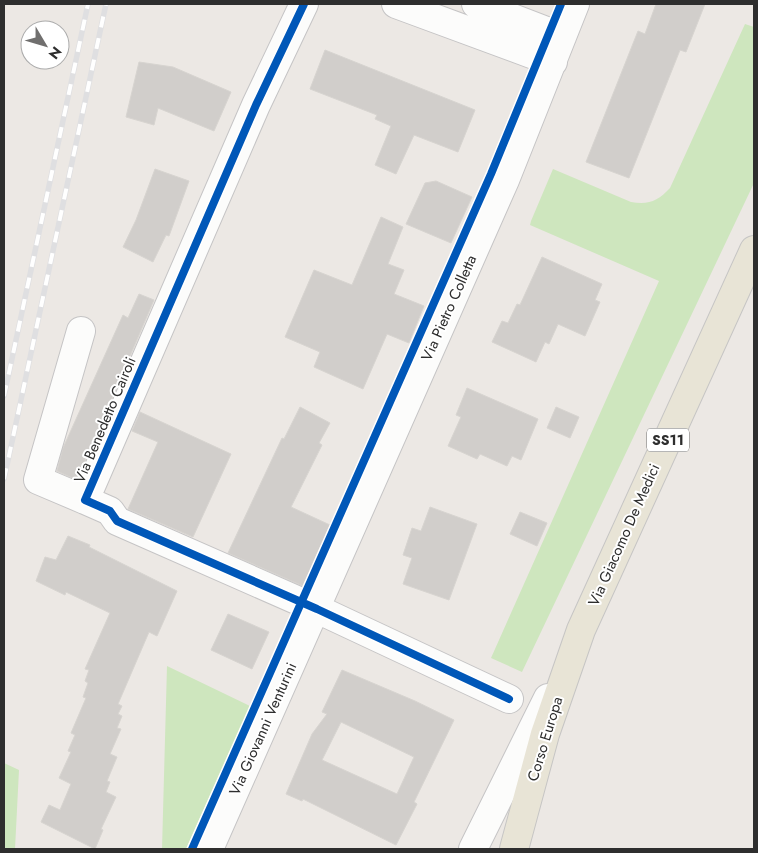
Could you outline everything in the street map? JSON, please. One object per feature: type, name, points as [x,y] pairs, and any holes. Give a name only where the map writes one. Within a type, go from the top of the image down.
[{"type":"main road","name":"Via Giacomo De Medici","points":[[582,630],[754,250]]},
{"type":"main road","name":"Corso Europa","points":[[514,849],[545,734],[582,630]]},
{"type":"street","name":"Via Benedetto Cairoli","points":[[85,500],[252,114],[304,4]]},
{"type":"street","points":[[396,4],[553,62]]},
{"type":"street","points":[[476,4],[562,37]]},
{"type":"street","name":"Via Pietro Colletta","points":[[316,609],[505,180],[575,4]]},
{"type":"street","name":"Via Benedetto Cairoli","points":[[81,331],[38,480],[110,511],[117,521],[316,609],[509,699]]},
{"type":"street","name":"Via Giovanni Venturini","points":[[209,849],[316,609]]},
{"type":"street","points":[[473,849],[582,630]]},
{"type":"green space","points":[[745,24],[754,27],[754,183],[522,672],[491,658],[659,281],[530,225],[531,221],[553,169],[631,202],[643,203],[653,201],[666,192],[670,188]]},
{"type":"green space","points":[[167,666],[250,706],[186,849],[162,849]]},
{"type":"green space","points":[[4,763],[19,770],[15,849],[4,849]]},
{"type":"building","points":[[656,4],[705,4],[686,52],[680,50],[629,178],[586,162],[638,31],[645,34]]},
{"type":"building","points":[[325,50],[475,110],[458,152],[414,135],[396,174],[375,165],[391,126],[375,119],[377,115],[310,89]]},
{"type":"building","points":[[139,62],[173,67],[231,92],[214,131],[158,108],[154,125],[126,117]]},
{"type":"building","points":[[155,169],[189,181],[169,236],[166,235],[153,262],[123,247],[136,220]]},
{"type":"building","points":[[436,181],[472,197],[451,243],[406,224],[425,183]]},
{"type":"building","points":[[381,217],[403,227],[388,264],[404,270],[394,294],[424,306],[409,343],[387,334],[363,389],[314,367],[320,352],[285,337],[314,270],[352,285]]},
{"type":"building","points":[[542,257],[602,284],[595,300],[600,302],[585,336],[558,324],[549,344],[545,342],[536,362],[492,342],[502,321],[508,323],[517,304],[520,305]]},
{"type":"building","points":[[139,294],[154,300],[77,480],[57,471],[63,448],[123,315],[128,318]]},
{"type":"building","points":[[467,388],[538,419],[521,460],[512,456],[507,466],[480,454],[477,459],[448,446],[461,417],[456,415]]},
{"type":"building","points":[[300,407],[330,423],[319,443],[322,445],[291,507],[330,525],[303,586],[228,553],[282,438],[284,439]]},
{"type":"building","points":[[556,407],[579,417],[570,438],[547,428]]},
{"type":"building","points":[[140,412],[231,454],[193,537],[128,509],[158,442],[132,431]]},
{"type":"building","points":[[430,507],[477,524],[449,600],[403,584],[412,558],[403,555],[412,528],[421,531]]},
{"type":"building","points":[[520,512],[547,523],[537,546],[510,534]]},
{"type":"building","points":[[68,536],[90,545],[89,547],[177,591],[157,636],[149,632],[118,704],[122,706],[118,714],[122,716],[117,728],[121,729],[110,754],[117,757],[107,781],[110,782],[106,792],[116,797],[101,829],[103,830],[95,849],[41,822],[49,805],[60,810],[71,784],[59,778],[71,752],[68,751],[75,735],[71,733],[86,698],[83,697],[88,683],[85,681],[89,670],[85,669],[110,613],[66,592],[65,595],[36,581],[45,557],[56,560]]},
{"type":"building","points":[[228,614],[269,632],[252,669],[211,650]]},
{"type":"building","points":[[342,670],[454,720],[414,802],[417,804],[396,845],[303,799],[302,801],[286,794],[312,734],[327,714],[322,712]],"holes":[[[341,722],[414,757],[397,794],[322,760]]]},
{"type":"railway","points":[[4,396],[88,4]]},
{"type":"railway","points":[[4,479],[106,4]]},
{"type":"cycle path","points":[[304,4],[256,105],[85,500],[110,511],[117,521],[317,609],[509,699]]},
{"type":"cycle path","points":[[192,849],[491,174],[561,4]]}]
